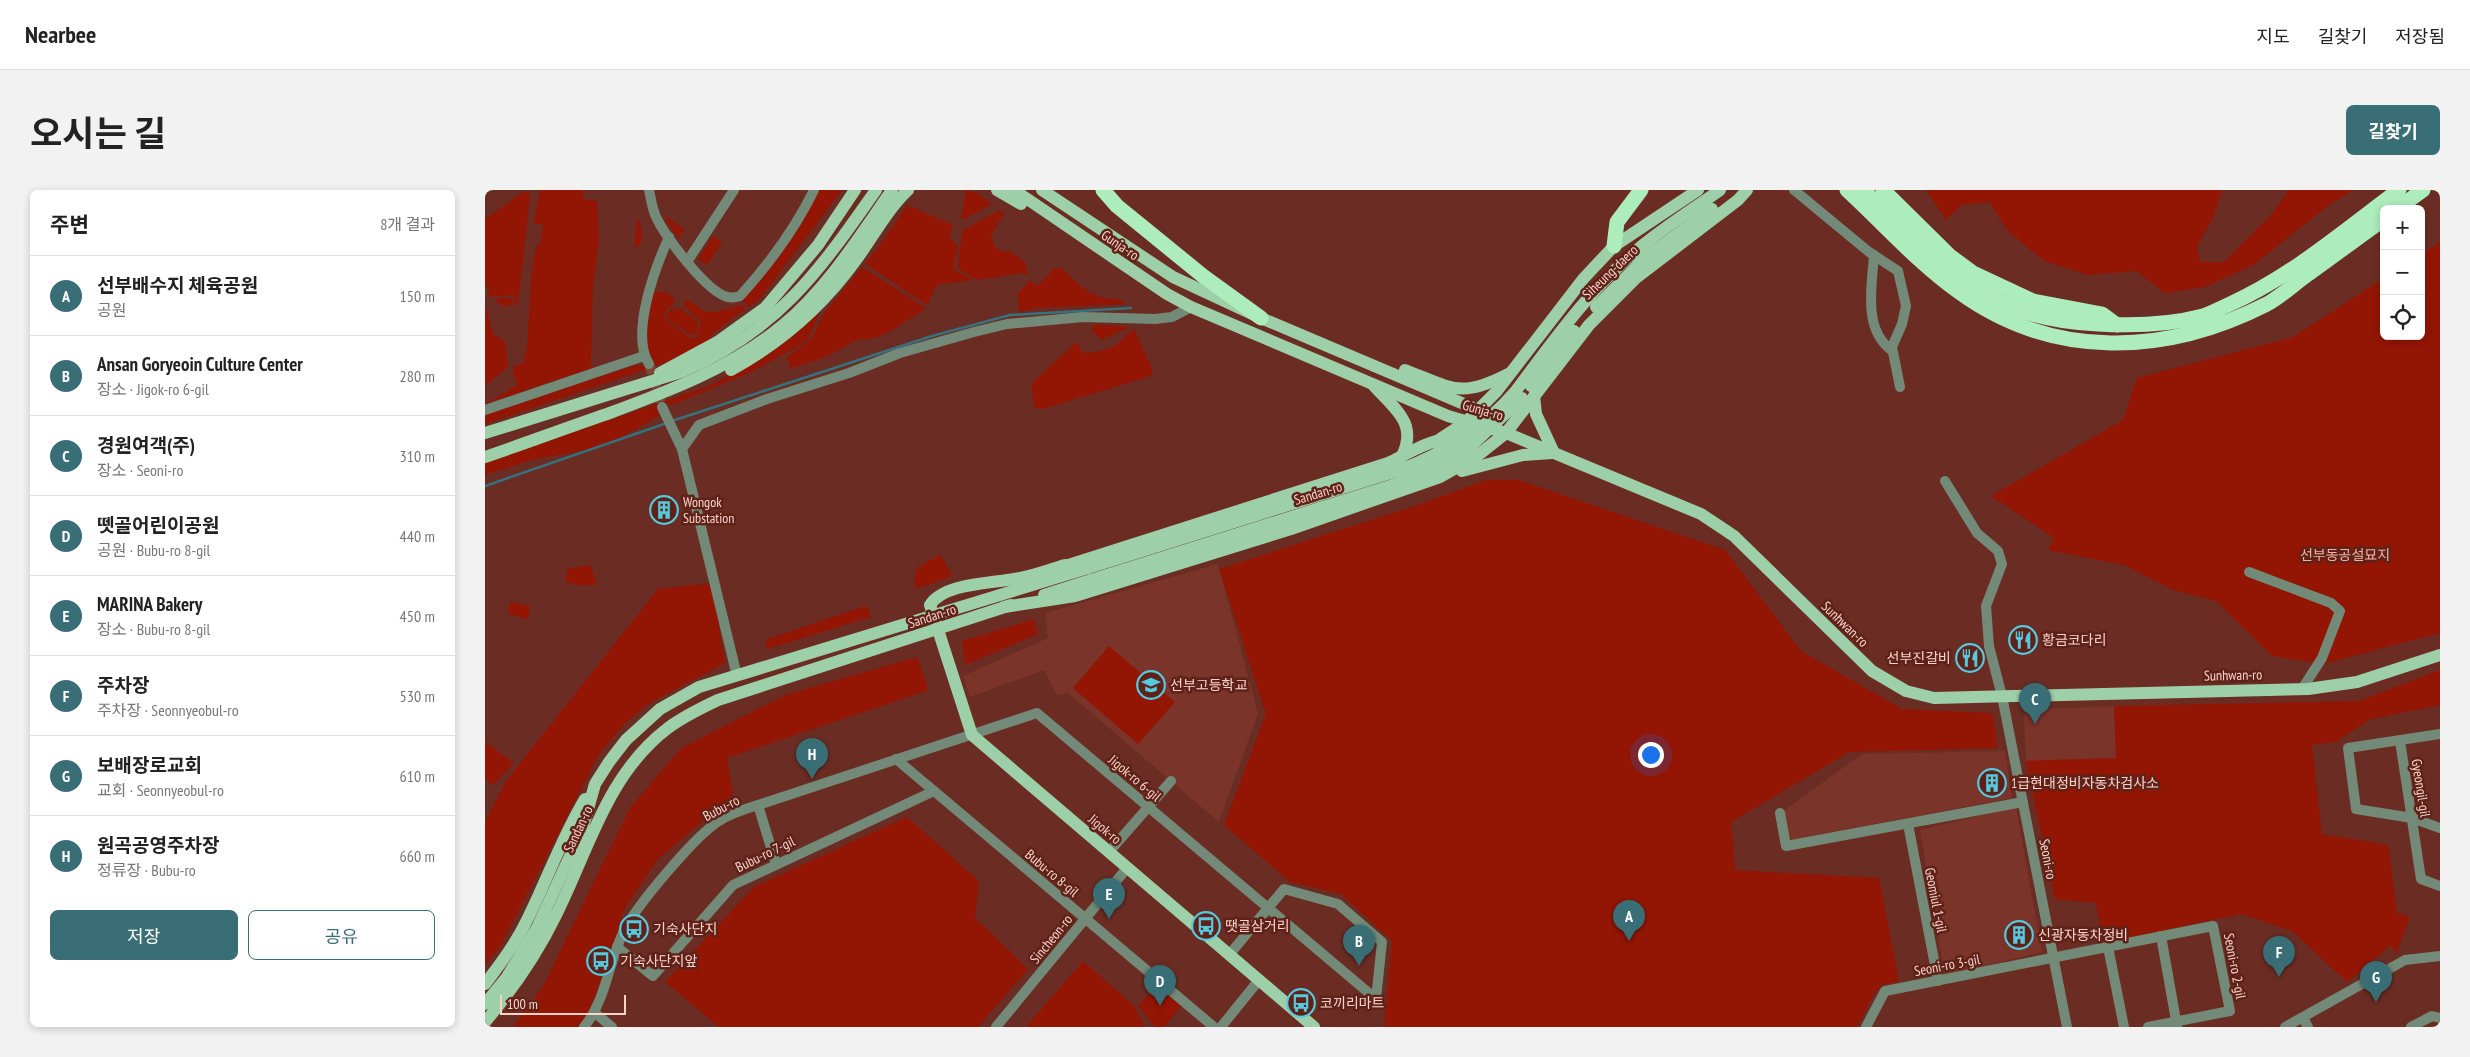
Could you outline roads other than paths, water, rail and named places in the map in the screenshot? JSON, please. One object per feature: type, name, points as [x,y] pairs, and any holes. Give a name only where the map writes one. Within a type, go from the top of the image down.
[{"type":"highway","points":[[1103,190],[1117,206],[1189,264],[1261,318]]},
{"type":"highway","points":[[1613,246],[1617,222],[1641,190]]},
{"type":"highway","points":[[1847,190],[1941,264],[1998,301],[2038,317],[2075,323],[2117,325],[2153,324],[2203,316],[2247,296],[2287,272],[2399,190]]},
{"type":"highway","points":[[1863,190],[1895,227],[1959,292],[1991,313],[2032,330],[2075,340],[2113,343],[2151,342],[2189,336],[2223,324],[2269,303],[2380,222]]},
{"type":"highway","points":[[1883,190],[1950,256],[1973,273],[2033,301],[2102,314],[2117,325]]},
{"type":"highway","points":[[2402,205],[2423,190]]},
{"type":"main road","points":[[643,383],[719,341],[765,308],[818,245],[855,190]]},
{"type":"main road","points":[[485,433],[681,372],[712,358],[772,317],[807,283],[876,190]]},
{"type":"main road","points":[[485,458],[669,391],[719,368],[782,326],[817,293],[892,190]]},
{"type":"main road","points":[[669,391],[702,384],[724,374],[752,358],[784,335],[816,307],[838,282],[890,211],[908,190]]},
{"type":"main road","points":[[997,190],[1058,221]]},
{"type":"main road","name":"Gunja-ro","points":[[1014,190],[1167,294],[1191,308],[1435,410],[1466,422],[1506,433]]},
{"type":"main road","name":"Gunja-ro","points":[[1042,190],[1173,277],[1261,318],[1477,411],[1506,433]]},
{"type":"main road","points":[[972,734],[932,615],[930,605],[935,598],[955,589],[1023,578],[1237,512],[1401,458],[1438,440],[1466,422],[1511,374],[1584,278],[1613,246],[1698,190]]},
{"type":"main road","name":"Siheung-daero","points":[[1524,395],[1573,316],[1637,250],[1722,193],[1741,190]]},
{"type":"main road","points":[[1437,478],[1477,456],[1506,433],[1524,395],[1589,325],[1636,278],[1738,200],[1747,190]]},
{"type":"main road","points":[[1368,363],[1403,370],[1451,388],[1465,389],[1486,386],[1511,374]]},
{"type":"main road","points":[[1511,374],[1507,385],[1508,392],[1513,398],[1521,402],[1524,395]]},
{"type":"main road","points":[[1371,382],[1395,407],[1406,426],[1409,439],[1401,458]]},
{"type":"main road","points":[[1435,410],[1445,405],[1441,395]]},
{"type":"main road","points":[[1002,601],[1075,596],[1291,529],[1437,478],[1523,455],[1554,453],[1536,414],[1524,395]]},
{"type":"main road","name":"Sandan-ro","points":[[485,1004],[507,977],[537,928],[582,830],[595,784],[626,740],[659,709],[699,688],[932,615],[1002,601],[1090,574],[1399,470],[1468,442],[1497,413],[1524,395]]},
{"type":"main road","name":"Sunhwan-ro","points":[[1506,433],[1701,514],[1734,536],[1855,655],[1888,682],[1906,691],[1935,698],[2302,689],[2357,682],[2440,655]]},
{"type":"main road","points":[[1438,440],[1455,439],[1464,448],[1464,456],[1455,469]]},
{"type":"main road","points":[[1002,601],[1065,565]]},
{"type":"main road","name":"Sandan-ro","points":[[485,1022],[509,994],[536,953],[557,914],[590,836],[612,792],[632,764],[668,728],[692,712],[718,700],[937,631],[1002,601]]},
{"type":"main road","name":"Jigok-ro","points":[[972,734],[1314,1027]]},
{"type":"main road","points":[[485,984],[509,953],[527,921],[553,862],[595,784]]},
{"type":"main road","points":[[492,1027],[544,956],[563,919],[594,850],[612,792]]},
{"type":"street","points":[[649,190],[656,216],[687,262],[716,292],[729,297],[740,296],[777,251],[814,190]]},
{"type":"street","points":[[687,262],[734,190]]},
{"type":"street","points":[[1794,190],[1874,255],[1898,271],[1906,306],[1902,324],[1893,347],[1900,387]]},
{"type":"street","points":[[485,410],[647,360],[645,305],[657,262],[669,237]]},
{"type":"street","points":[[1874,255],[1870,293],[1873,316],[1880,342],[1890,349]]},
{"type":"street","points":[[682,449],[699,425],[767,399],[849,373],[901,353],[974,332],[1007,324],[1083,317],[1155,319],[1172,316],[1191,308]]},
{"type":"street","points":[[664,410],[682,449],[737,676]]},
{"type":"street","name":"Seoni-ro","points":[[1945,481],[1977,533],[1998,551],[2002,564],[1986,606],[1989,646],[2002,696],[2067,1027]]},
{"type":"street","points":[[2249,572],[2331,603],[2340,611],[2322,658],[2302,689]]},
{"type":"street","name":"Jigok-ro 6-gil","points":[[972,734],[1037,713],[1148,807],[1376,999],[1382,942],[1338,904],[1284,889],[1268,908]]},
{"type":"street","name":"Bubu-ro","points":[[584,1027],[595,1013],[617,948],[634,915],[702,834],[735,813],[758,804],[972,734]]},
{"type":"street","points":[[2440,734],[2348,748],[2356,809],[2412,818],[2440,828]]},
{"type":"street","name":"Gyeongil-gil","points":[[2400,741],[2421,879],[2440,886]]},
{"type":"street","name":"Bubu-ro 8-gil","points":[[896,759],[1214,1027]]},
{"type":"street","points":[[1109,852],[1171,781]]},
{"type":"street","name":"Bubu-ro 7-gil","points":[[617,948],[653,976],[733,885],[934,791]]},
{"type":"street","points":[[1780,813],[1786,846],[2023,802]]},
{"type":"street","points":[[758,804],[776,864]]},
{"type":"street","name":"Geomiul 1-gil","points":[[1908,824],[1938,981]]},
{"type":"street","name":"Sincheon-ro","points":[[996,1027],[1127,868]]},
{"type":"street","points":[[1229,954],[1268,908]]},
{"type":"street","name":"Seoni-ro 2-gil","points":[[2054,958],[2213,926],[2230,1011],[2177,1024],[2148,1027]]},
{"type":"street","points":[[2161,936],[2177,1024]]},
{"type":"street","points":[[2108,947],[2124,1027]]},
{"type":"street","points":[[2285,1027],[2305,1022],[2405,960],[2440,956]]},
{"type":"street","name":"Seoni-ro 3-gil","points":[[1866,1027],[1885,991],[2054,958]]},
{"type":"street","points":[[1221,1027],[1259,980]]},
{"type":"street","points":[[595,1013],[612,1027]]},
{"type":"street","points":[[2411,1027],[2436,1017]]},
{"type":"street","points":[[2427,1027],[2436,1017]]},
{"type":"waterway","points":[[672,421],[932,336],[1010,315],[1131,308]]},
{"type":"waterway","points":[[485,486],[667,423]]},
{"type":"tunnel","points":[[649,364],[662,407]]},
{"type":"place","name":"Wongok Substation","points":[[664,510]]},
{"type":"place","name":"황금코다리","points":[[2023,640]]},
{"type":"place","name":"선부진갈비","points":[[1970,658]]},
{"type":"place","name":"선부고등학교","points":[[1151,685]]},
{"type":"place","name":"경원여객(주)","points":[[2035,724]]},
{"type":"place","name":"원곡공영주차장","points":[[812,779]]},
{"type":"place","name":"1급현대정비자동차검사소","points":[[1992,783]]},
{"type":"place","name":"MARINA Bakery","points":[[1109,919]]},
{"type":"place","name":"땟골삼거리","points":[[1206,926]]},
{"type":"place","name":"기숙사단지","points":[[634,929]]},
{"type":"place","name":"신광자동차정비","points":[[2019,935]]},
{"type":"place","name":"선부배수지 체육공원","points":[[1629,941]]},
{"type":"place","name":"기숙사단지앞","points":[[601,961]]},
{"type":"place","name":"Ansan Goryeoin Culture Center","points":[[1359,966]]},
{"type":"place","name":"주차장","points":[[2279,977]]},
{"type":"place","name":"보배장로교회","points":[[2376,1002]]},
{"type":"place","name":"코끼리마트","points":[[1301,1003]]},
{"type":"place","name":"뗏골어린이공원","points":[[1160,1006]]},
{"type":"park label","name":"선부동공설묘지","points":[[2345,555]]}]
